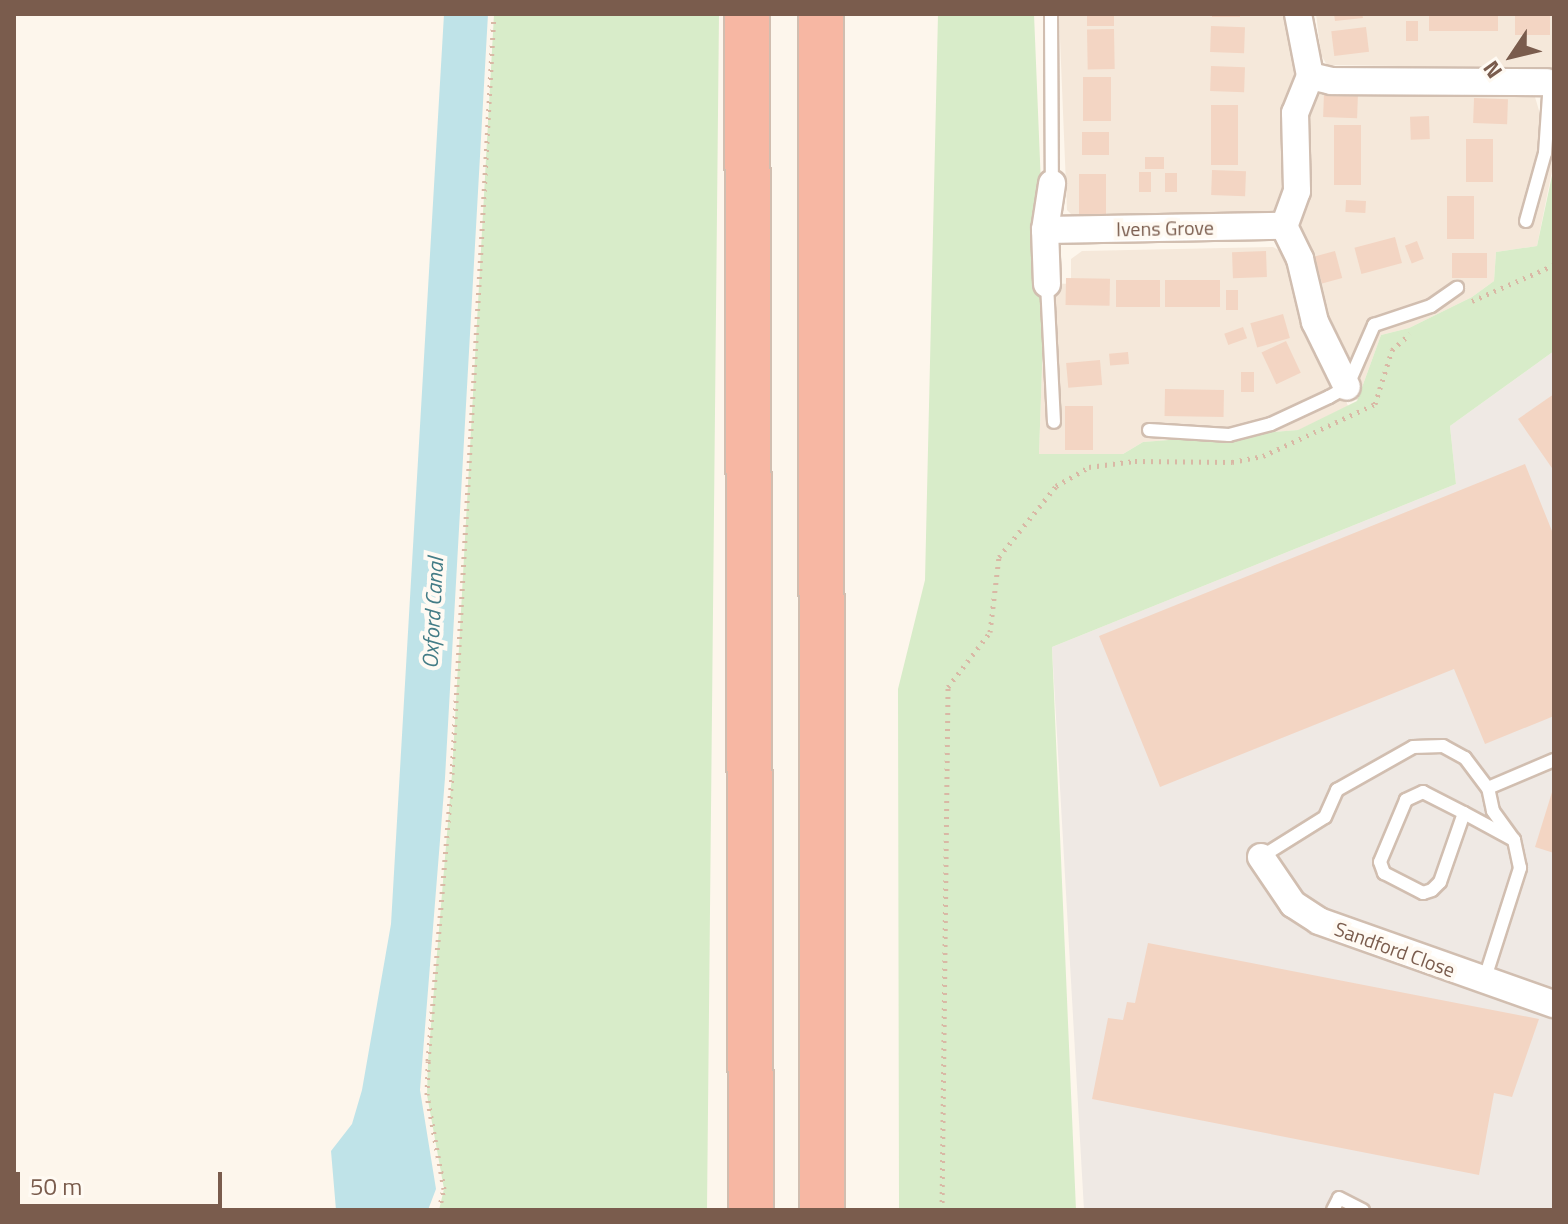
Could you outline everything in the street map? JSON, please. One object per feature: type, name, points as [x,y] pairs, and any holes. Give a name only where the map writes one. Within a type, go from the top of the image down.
[{"type":"highway","points":[[747,14],[751,1210]]},
{"type":"highway","points":[[821,14],[822,1210]]},
{"type":"street","points":[[1298,14],[1310,76],[1295,113],[1297,191],[1284,226],[1300,259],[1315,322],[1347,387]]},
{"type":"street","points":[[1310,76],[1331,81],[1550,82]]},
{"type":"street","points":[[1047,284],[1045,230],[1052,184]]},
{"type":"street","name":"Ivens Grove","points":[[1045,230],[1284,226]]},
{"type":"street","name":"Sandford Close","points":[[1261,857],[1293,904],[1319,921],[1554,1004]]},
{"type":"lane","points":[[1051,14],[1052,184]]},
{"type":"lane","points":[[1526,221],[1545,153],[1550,82]]},
{"type":"lane","points":[[1047,284],[1054,422]]},
{"type":"lane","points":[[1149,430],[1229,435],[1271,424],[1347,387],[1374,325],[1431,306],[1457,288]]},
{"type":"lane","points":[[1261,857],[1325,817],[1337,790],[1413,747],[1443,746],[1465,758],[1488,788],[1493,811],[1514,840],[1520,868],[1484,981]]},
{"type":"lane","points":[[1488,788],[1554,760]]},
{"type":"lane","points":[[1464,813],[1440,882],[1432,890],[1423,893],[1384,873],[1380,862],[1406,800],[1423,792],[1464,813],[1514,840]]},
{"type":"lane","points":[[1333,1210],[1339,1198],[1363,1210]]},
{"type":"path","points":[[439,1210],[444,1189],[427,1095],[428,1061],[452,774],[494,14]]},
{"type":"path","points":[[1466,304],[1554,265]]},
{"type":"path","points":[[942,1210],[948,687],[990,632],[999,557],[1056,486],[1089,467],[1135,461],[1232,462],[1263,456],[1375,404],[1392,350],[1422,328]]},
{"type":"shaded area","points":[[1059,14],[1293,14],[1301,79],[1281,213],[1075,218],[1067,210]]},
{"type":"shaded area","points":[[1316,14],[1554,14],[1554,68],[1327,65],[1321,55]]},
{"type":"shaded area","points":[[1327,85],[1535,97],[1554,161],[1537,246],[1496,252],[1494,281],[1472,297],[1409,328],[1381,335],[1357,401],[1321,322],[1297,221],[1302,97]]},
{"type":"shaded area","points":[[1273,247],[1286,254],[1348,406],[1299,430],[1143,442],[1123,454],[1039,454],[1045,283],[1071,284],[1071,259],[1082,251]]},
{"type":"shaded area","points":[[1554,351],[1554,1210],[1084,1210],[1052,647],[1456,484],[1450,426]]},
{"type":"green space","points":[[494,14],[719,14],[707,1210],[439,1210],[444,1189],[427,1095],[428,1061],[452,774]]},
{"type":"green space","points":[[938,14],[1034,14],[1045,283],[1039,454],[1123,454],[1143,442],[1298,430],[1357,401],[1381,335],[1409,328],[1472,297],[1494,281],[1496,252],[1537,246],[1554,166],[1554,351],[1450,426],[1456,484],[1052,647],[1076,1210],[899,1210],[898,689],[925,580]]},
{"type":"water","name":"Oxford Canal","points":[[444,14],[488,14],[445,778],[420,1090],[436,1189],[428,1210],[336,1210],[331,1151],[352,1124],[362,1090],[391,924]]},
{"type":"building","points":[[1087,14],[1114,14],[1114,26],[1087,26]]},
{"type":"building","points":[[1212,14],[1240,14],[1240,17],[1212,17]]},
{"type":"building","points":[[1334,14],[1362,14],[1363,18],[1335,21]]},
{"type":"building","points":[[1429,14],[1498,14],[1498,31],[1429,31]]},
{"type":"building","points":[[1515,14],[1550,14],[1550,35],[1515,35]]},
{"type":"building","points":[[1406,21],[1418,21],[1418,41],[1406,41]]},
{"type":"building","points":[[1211,26],[1245,27],[1244,53],[1210,52]]},
{"type":"building","points":[[1366,27],[1369,52],[1334,56],[1331,31]]},
{"type":"building","points":[[1087,29],[1114,29],[1115,69],[1088,69]]},
{"type":"building","points":[[1211,66],[1245,67],[1244,92],[1210,91]]},
{"type":"building","points":[[1083,77],[1111,77],[1111,121],[1083,121]]},
{"type":"building","points":[[1324,92],[1358,93],[1357,118],[1323,117]]},
{"type":"building","points":[[1474,98],[1508,99],[1507,124],[1473,123]]},
{"type":"building","points":[[1211,105],[1238,105],[1238,165],[1211,165]]},
{"type":"building","points":[[1429,116],[1430,139],[1411,140],[1410,117]]},
{"type":"building","points":[[1334,125],[1361,125],[1361,185],[1334,185]]},
{"type":"building","points":[[1082,132],[1109,132],[1109,155],[1082,155]]},
{"type":"building","points":[[1466,139],[1493,139],[1493,182],[1466,182]]},
{"type":"building","points":[[1145,157],[1164,157],[1164,169],[1145,169]]},
{"type":"building","points":[[1212,170],[1246,171],[1245,196],[1211,195]]},
{"type":"building","points":[[1139,172],[1151,172],[1151,192],[1139,192]]},
{"type":"building","points":[[1165,173],[1177,173],[1177,192],[1165,192]]},
{"type":"building","points":[[1079,174],[1106,174],[1106,218],[1079,218]]},
{"type":"building","points":[[1447,196],[1474,196],[1474,239],[1447,239]]},
{"type":"building","points":[[1346,200],[1366,201],[1365,213],[1345,212]]},
{"type":"building","points":[[1395,237],[1402,263],[1361,274],[1354,248]]},
{"type":"building","points":[[1417,241],[1424,259],[1412,263],[1405,246]]},
{"type":"building","points":[[1266,251],[1267,277],[1233,278],[1232,252]]},
{"type":"building","points":[[1335,251],[1342,278],[1322,283],[1315,256]]},
{"type":"building","points":[[1452,253],[1487,253],[1487,278],[1452,278]]},
{"type":"building","points":[[1066,278],[1110,279],[1110,306],[1066,305]]},
{"type":"building","points":[[1116,280],[1160,280],[1160,307],[1116,307]]},
{"type":"building","points":[[1165,280],[1220,280],[1220,307],[1165,307]]},
{"type":"building","points":[[1226,290],[1238,290],[1238,310],[1226,310]]},
{"type":"building","points":[[1283,314],[1290,338],[1257,347],[1250,323]]},
{"type":"building","points":[[1243,327],[1247,338],[1228,345],[1224,334]]},
{"type":"building","points":[[1286,341],[1301,373],[1276,384],[1262,352]]},
{"type":"building","points":[[1128,352],[1129,364],[1110,366],[1109,354]]},
{"type":"building","points":[[1100,360],[1102,385],[1068,388],[1066,363]]},
{"type":"building","points":[[1241,372],[1254,372],[1254,392],[1241,392]]},
{"type":"building","points":[[1165,389],[1224,390],[1224,417],[1165,416]]},
{"type":"building","points":[[1554,394],[1554,471],[1518,419]]},
{"type":"building","points":[[1065,406],[1093,406],[1093,450],[1065,450]]},
{"type":"building","points":[[1525,464],[1554,536],[1554,716],[1485,744],[1454,669],[1160,787],[1099,636]]},
{"type":"building","points":[[1554,789],[1554,853],[1535,847]]},
{"type":"building","points":[[1148,943],[1539,1019],[1512,1097],[1494,1093],[1479,1175],[1092,1099],[1108,1018],[1123,1020],[1127,1002],[1135,1003]]}]
